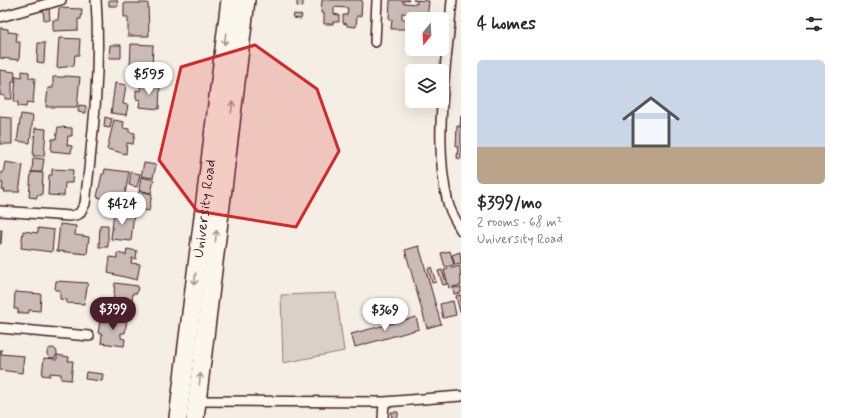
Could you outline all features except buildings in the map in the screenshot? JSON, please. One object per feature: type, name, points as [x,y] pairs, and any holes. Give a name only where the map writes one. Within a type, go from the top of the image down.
[{"type":"highway","name":"University Road","points":[[178,418],[230,0]]},
{"type":"highway","name":"University Road","points":[[195,418],[246,0]]},
{"type":"street","points":[[0,17],[60,0]]},
{"type":"street","points":[[0,211],[70,216],[79,214],[85,204],[94,124],[99,57],[96,0]]},
{"type":"street","points":[[375,42],[377,0]]},
{"type":"street","points":[[452,0],[442,116],[441,160],[448,204],[461,230]]},
{"type":"street","points":[[0,328],[89,336]]},
{"type":"street","points":[[197,401],[384,402],[461,396]]},
{"type":"street","points":[[383,418],[384,402]]},
{"type":"highlighted area","points":[[255,45],[317,89],[339,151],[296,227],[197,211],[159,160],[181,67]]},
{"type":"shaded area","points":[[336,293],[344,351],[283,363],[281,295]]}]
